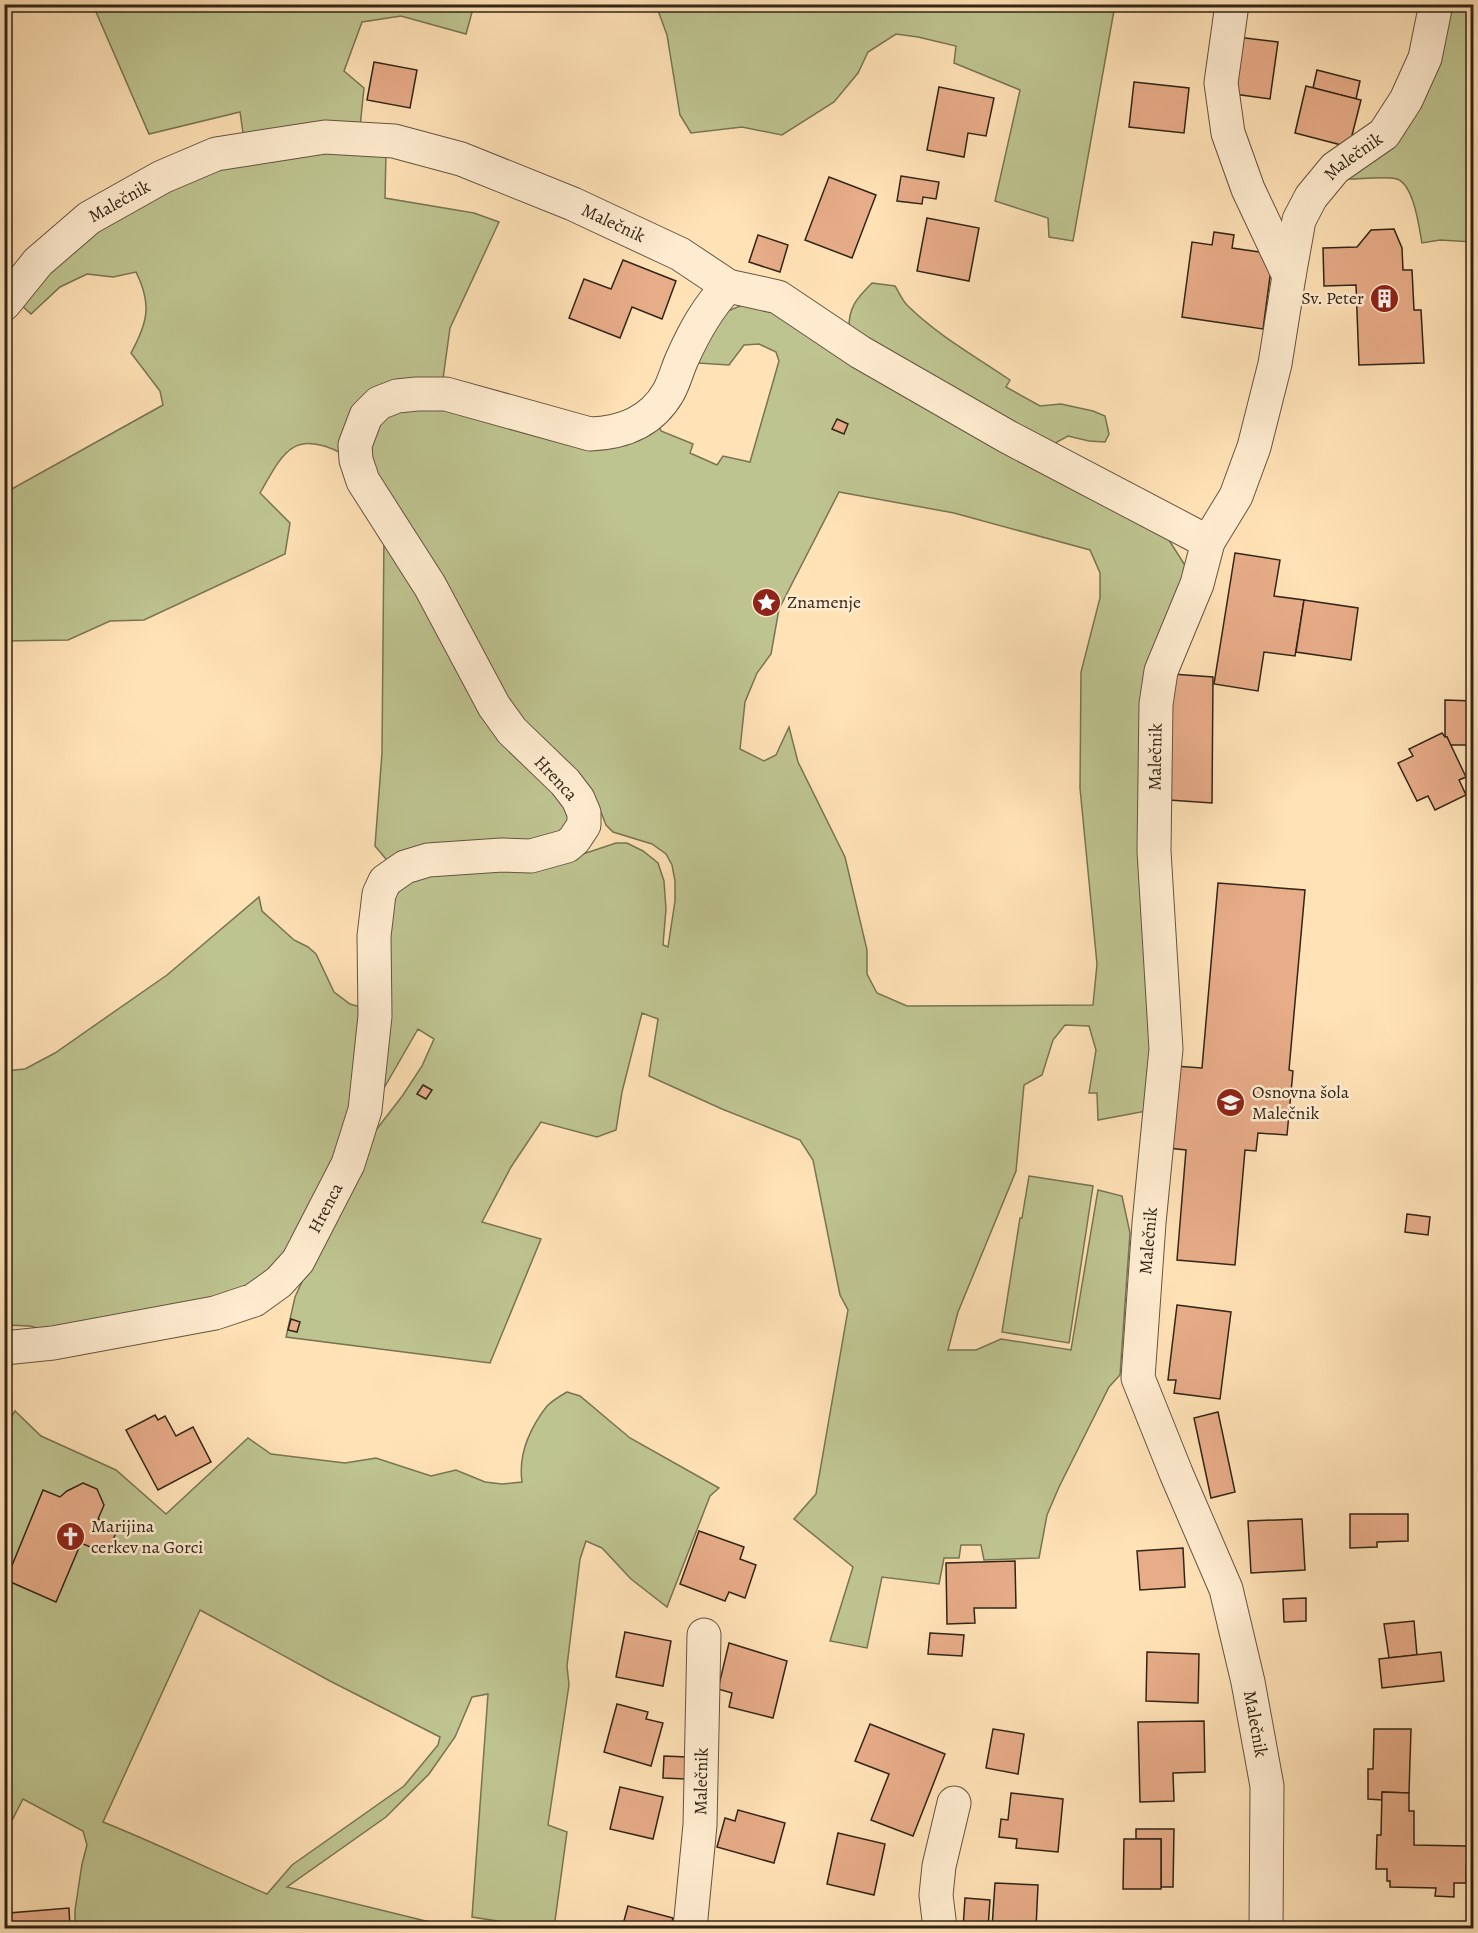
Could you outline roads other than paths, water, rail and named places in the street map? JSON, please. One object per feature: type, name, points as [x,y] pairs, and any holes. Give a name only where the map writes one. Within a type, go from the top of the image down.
[{"type":"street","points":[[1232,4],[1221,83],[1228,133],[1248,189],[1289,276]]},
{"type":"street","name":"Malečnik","points":[[1266,1929],[1267,1786],[1248,1682],[1226,1589],[1138,1378],[1149,1223],[1166,1049],[1154,851],[1156,704],[1161,671],[1197,584],[1208,542],[1236,496],[1254,447],[1275,364],[1299,220],[1311,197],[1335,168],[1384,134],[1406,100],[1425,58],[1436,4]]},
{"type":"street","name":"Malečnik","points":[[4,304],[38,262],[90,219],[162,177],[216,154],[325,137],[394,141],[461,159],[573,204],[680,254],[728,286],[778,297],[860,352],[998,431],[1208,542]]},
{"type":"street","name":"Hrenca","points":[[4,1348],[52,1343],[215,1313],[254,1300],[279,1282],[298,1261],[348,1164],[365,1110],[375,1016],[374,936],[379,894],[385,881],[405,867],[428,860],[502,855],[531,856],[552,851],[567,846],[584,825],[584,813],[578,799],[566,782],[512,731],[494,706],[430,586],[363,481],[356,460],[355,445],[366,417],[379,403],[398,396],[446,394],[590,434],[610,434],[628,429],[648,416],[667,394],[711,304],[728,286]]},
{"type":"street","name":"Malečnik","points":[[690,1929],[700,1825],[704,1635]]},
{"type":"street","points":[[940,1929],[936,1895],[939,1866],[954,1803]]},
{"type":"place","name":"Sv. Peter","points":[[1385,298]]},
{"type":"place","name":"Znamenje","points":[[766,602]]},
{"type":"place","name":"Osnovna šola Malečnik","points":[[1231,1102]]},
{"type":"place","name":"Marijina cerkev na Gorci","points":[[70,1536]]}]
